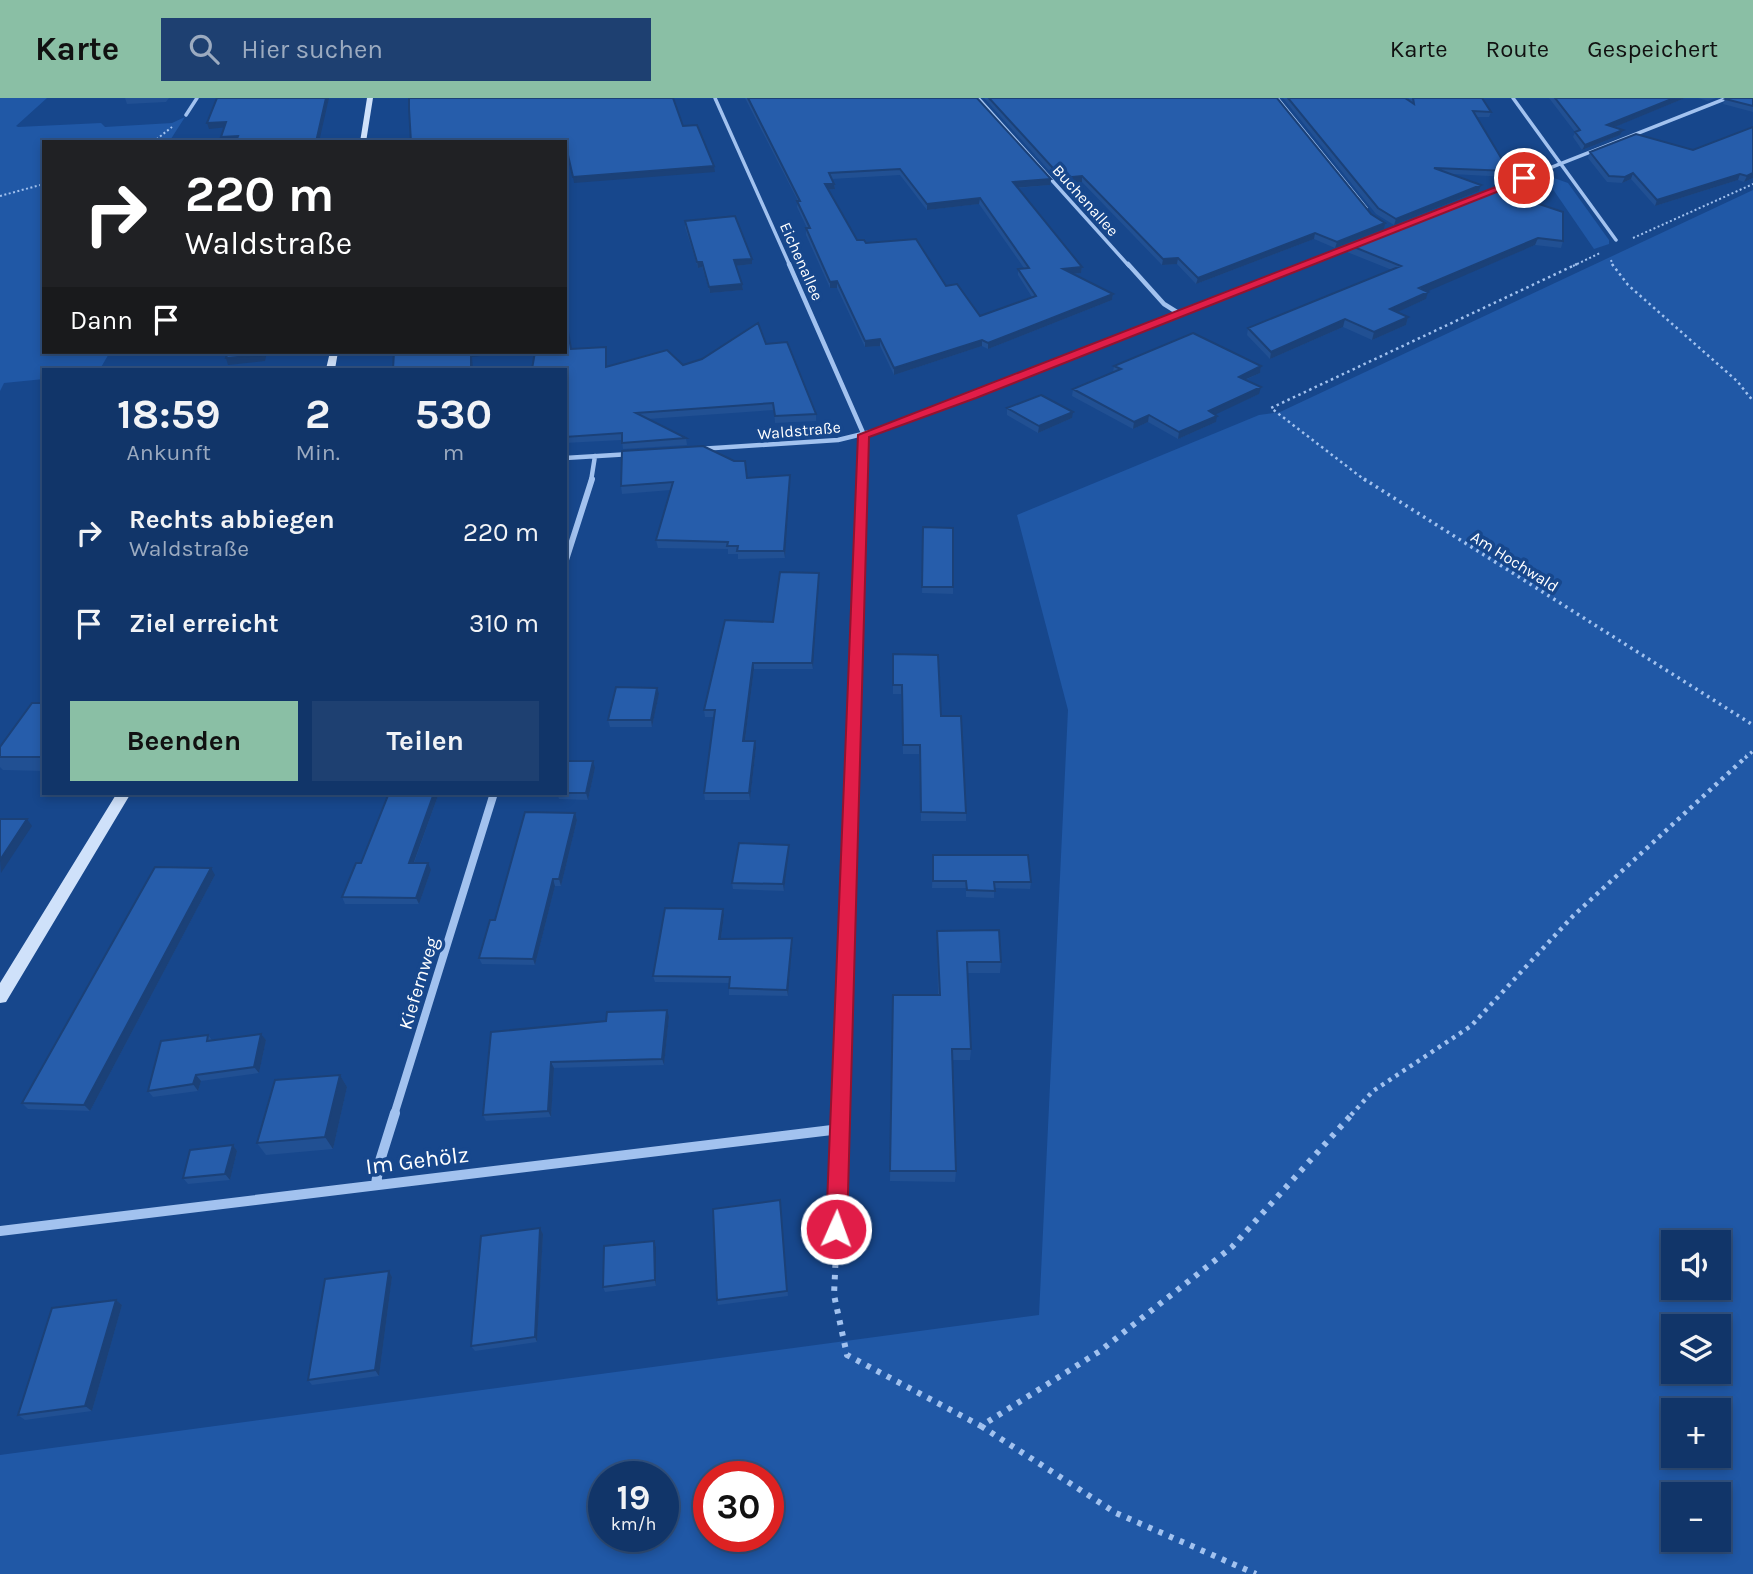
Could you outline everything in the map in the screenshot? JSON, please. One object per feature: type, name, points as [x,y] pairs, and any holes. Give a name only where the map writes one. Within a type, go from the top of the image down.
[{"type":"street","points":[[186,115],[197,98]]},
{"type":"street","points":[[363,140],[370,98]]},
{"type":"street","name":"Eichenallee","points":[[715,98],[864,435]]},
{"type":"street","name":"Buchenallee","points":[[978,98],[1164,304],[1180,314]]},
{"type":"street","points":[[1277,98],[1373,216]]},
{"type":"street","points":[[1513,98],[1616,240]]},
{"type":"street","points":[[1486,193],[1727,98]]},
{"type":"street","name":"Waldstraße","points":[[688,450],[838,440],[864,435],[911,420],[1365,241]]},
{"type":"street","points":[[836,1229],[864,435]]},
{"type":"street","points":[[567,458],[640,453]]},
{"type":"street","points":[[567,557],[594,473],[594,456]]},
{"type":"street","points":[[0,997],[123,795]]},
{"type":"street","name":"Kiefernweg","points":[[376,1184],[379,1164],[493,795]]},
{"type":"street","name":"Im Gehölz","points":[[0,1231],[840,1129]]},
{"type":"path","points":[[1616,240],[1641,236],[1753,184]]},
{"type":"path","points":[[0,196],[42,185]]},
{"type":"path","name":"Am Hochwald","points":[[1753,401],[1737,381],[1628,285],[1614,269],[1606,250],[1271,408],[1365,480],[1753,725]]},
{"type":"path","points":[[981,1426],[1100,1351],[1232,1247],[1373,1091],[1471,1026],[1573,916],[1753,751]]},
{"type":"path","points":[[836,1229],[834,1294],[847,1355],[981,1426],[1116,1513],[1256,1574]]},
{"type":"shaded area","points":[[0,98],[47,98],[16,126],[18,127],[101,123],[105,127],[172,123],[185,117],[170,140],[42,140],[42,354],[109,354],[101,368],[42,368],[42,379],[4,383],[0,391]]},
{"type":"shaded area","points":[[1551,177],[1568,183],[1609,240],[1609,244],[1594,249],[1546,180]]},
{"type":"shaded area","points":[[1753,190],[1753,1574],[0,1574],[0,1455],[1039,1315],[1068,710],[1017,515],[1259,415],[1280,412]]},
{"type":"building","points":[[217,98],[326,98],[316,140],[237,140],[238,136],[221,137],[226,122],[207,123]]},
{"type":"building","points":[[409,98],[673,98],[683,126],[697,125],[714,166],[573,177],[567,140],[411,140]]},
{"type":"building","points":[[748,98],[977,98],[1051,179],[1013,182],[1082,267],[1063,269],[1113,294],[988,343],[982,340],[894,368],[880,339],[865,341],[837,281],[830,282],[806,228],[810,228],[797,201],[800,201]],"holes":[[[900,169],[927,204],[980,198],[1029,268],[1018,269],[1036,296],[980,316],[957,284],[946,286],[916,239],[866,243],[864,240],[857,240],[825,184],[834,184],[829,173]]]},
{"type":"building","points":[[989,98],[1277,98],[1371,214],[1385,223],[1337,242],[1315,233],[1198,278],[1178,258],[1163,259],[1082,176],[1062,178]]},
{"type":"building","points":[[1288,98],[1405,98],[1414,104],[1413,98],[1482,98],[1491,112],[1473,111],[1509,171],[1434,168],[1481,185],[1396,219],[1378,208]]},
{"type":"building","points":[[1555,98],[1674,98],[1607,125],[1623,130],[1585,145],[1575,132],[1580,130]]},
{"type":"building","points":[[1753,98],[1753,106],[1725,99]]},
{"type":"building","points":[[1753,127],[1753,173],[1747,176],[1740,174],[1657,200],[1633,173],[1625,177],[1609,176],[1590,152],[1636,134],[1693,150]]},
{"type":"building","points":[[1494,189],[1563,212],[1563,241],[1538,238],[1419,288],[1428,292],[1390,309],[1408,317],[1374,332],[1345,319],[1271,352],[1248,328],[1401,266],[1349,245]]},
{"type":"building","points":[[735,216],[752,259],[734,260],[742,284],[709,287],[702,262],[697,262],[685,221]]},
{"type":"building","points":[[758,323],[766,344],[787,342],[816,414],[775,416],[773,403],[636,413],[686,438],[622,443],[622,433],[567,437],[567,368],[532,368],[535,354],[567,354],[567,326],[571,349],[606,347],[606,367],[667,350],[683,365],[702,359]]},
{"type":"building","points":[[1193,333],[1261,366],[1239,377],[1261,387],[1209,411],[1217,416],[1179,432],[1149,415],[1134,422],[1073,389],[1121,369],[1114,366]]},
{"type":"building","points":[[227,354],[262,354],[262,355],[226,358]]},
{"type":"building","points":[[394,354],[471,354],[471,368],[393,368]]},
{"type":"building","points":[[1041,395],[1073,412],[1039,426],[1007,408]]},
{"type":"building","points":[[703,446],[734,461],[745,461],[747,478],[790,475],[784,551],[737,551],[738,546],[727,546],[728,542],[656,540],[673,482],[621,486],[622,451]]},
{"type":"building","points":[[923,527],[953,528],[953,587],[922,587]]},
{"type":"building","points":[[780,572],[819,573],[812,663],[753,663],[743,741],[755,741],[749,793],[704,793],[715,710],[704,710],[725,620],[773,622]]},
{"type":"building","points":[[893,654],[938,655],[941,716],[961,716],[966,813],[921,812],[920,745],[903,745],[902,685],[893,685]]},
{"type":"building","points":[[616,687],[657,688],[651,720],[608,720]]},
{"type":"building","points":[[32,703],[42,703],[42,757],[0,757],[0,747]]},
{"type":"building","points":[[567,761],[593,761],[586,793],[567,793]]},
{"type":"building","points":[[388,795],[433,795],[409,863],[428,863],[416,898],[342,897],[356,863],[361,863]]},
{"type":"building","points":[[525,812],[575,813],[559,879],[553,879],[533,959],[479,958],[490,920],[495,920]]},
{"type":"building","points":[[0,819],[27,819],[0,860]]},
{"type":"building","points":[[739,843],[789,845],[783,884],[732,883]]},
{"type":"building","points":[[933,855],[1028,855],[1031,882],[994,882],[995,891],[967,890],[966,881],[933,881]]},
{"type":"building","points":[[155,867],[211,868],[84,1105],[22,1103]]},
{"type":"building","points":[[665,908],[723,909],[719,939],[792,938],[787,990],[729,988],[730,977],[653,976]]},
{"type":"building","points":[[999,930],[1001,962],[967,962],[971,1049],[952,1049],[956,1171],[890,1171],[893,995],[940,995],[937,931]]},
{"type":"building","points":[[667,1010],[662,1059],[551,1062],[548,1111],[483,1115],[491,1032],[606,1021],[607,1012]]},
{"type":"building","points":[[261,1034],[254,1067],[196,1075],[193,1084],[148,1091],[161,1041],[208,1035],[207,1041]]},
{"type":"building","points":[[340,1075],[325,1137],[257,1143],[275,1080]]},
{"type":"building","points":[[233,1145],[225,1174],[183,1178],[190,1150]]},
{"type":"building","points":[[780,1200],[787,1291],[717,1300],[713,1209]]},
{"type":"building","points":[[540,1228],[535,1337],[471,1346],[481,1236]]},
{"type":"building","points":[[654,1241],[655,1280],[603,1287],[604,1246]]},
{"type":"building","points":[[389,1271],[375,1370],[308,1380],[325,1279]]},
{"type":"building","points":[[116,1300],[85,1406],[18,1415],[52,1308]]},
{"type":"route","points":[[836,1229],[864,435],[973,396],[1524,178]]}]
